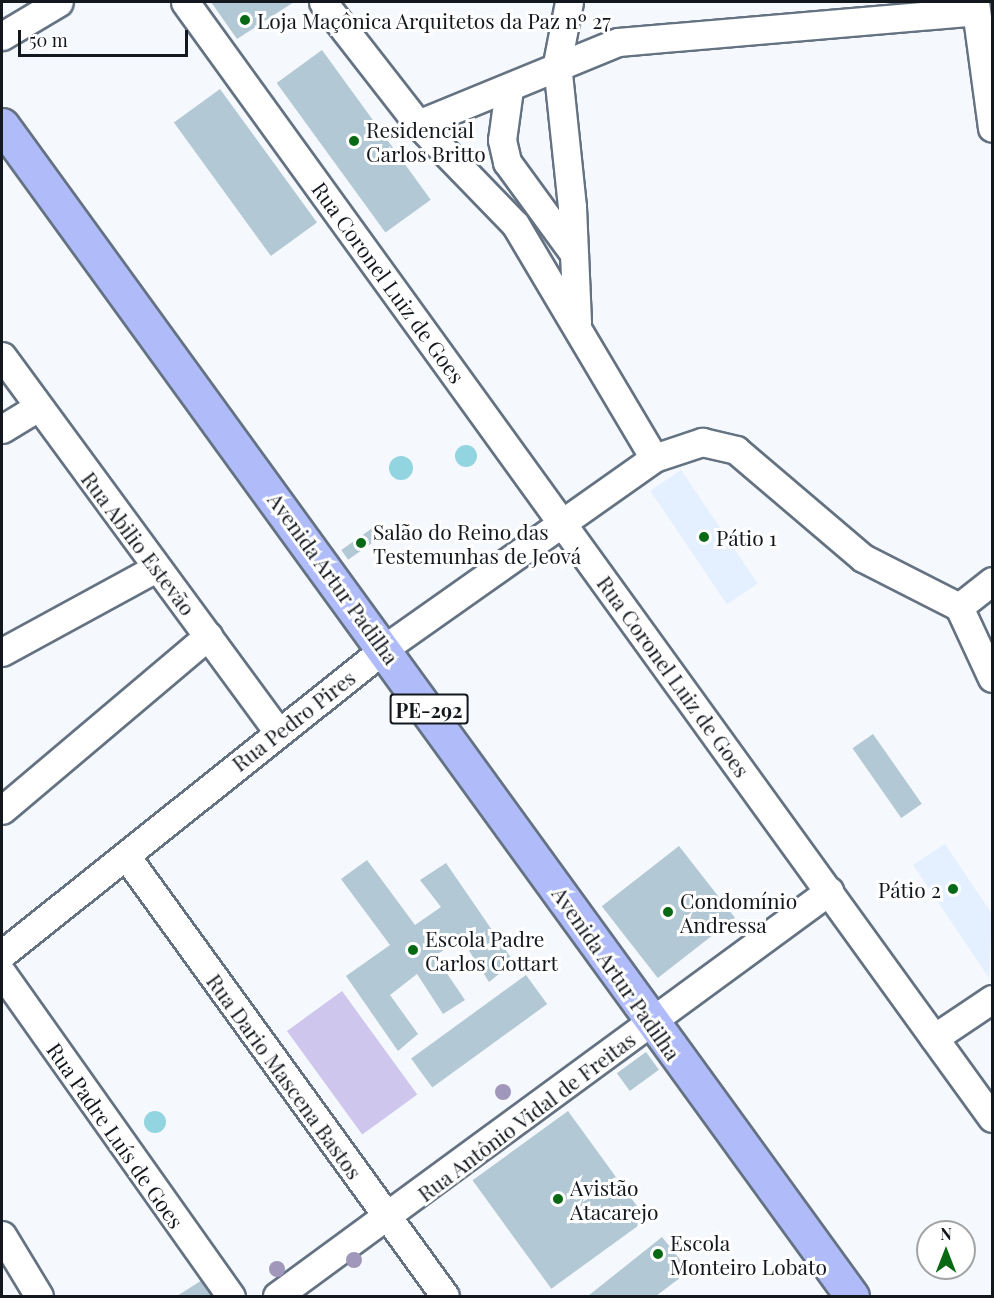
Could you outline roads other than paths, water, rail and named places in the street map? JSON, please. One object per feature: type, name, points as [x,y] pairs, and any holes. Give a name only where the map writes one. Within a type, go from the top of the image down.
[{"type":"main road","name":"Avenida Artur Padilha","points":[[2,124],[385,648],[842,1293]]},
{"type":"street","points":[[2,36],[59,2]]},
{"type":"street","name":"Rua Coronel Luiz de Goes","points":[[185,2],[564,522],[993,1119]]},
{"type":"street","points":[[323,2],[418,124],[515,224],[654,458]]},
{"type":"street","points":[[569,2],[557,64],[574,254],[578,332]]},
{"type":"street","points":[[418,124],[509,89],[557,64],[618,42],[862,11],[976,6],[993,128]]},
{"type":"street","points":[[509,89],[502,140],[507,162],[574,254]]},
{"type":"street","name":"Rua Abilio Estevão","points":[[2,356],[277,730]]},
{"type":"street","points":[[2,429],[38,407]]},
{"type":"street","name":"Rua Pedro Pires","points":[[2,954],[126,856],[277,730],[385,648],[654,458],[702,442],[742,454],[864,558],[959,607]]},
{"type":"street","points":[[2,652],[156,568]]},
{"type":"street","points":[[993,581],[959,607],[993,678]]},
{"type":"street","points":[[2,810],[208,636]]},
{"type":"street","name":"Rua Dario Mascena Bastos","points":[[126,856],[445,1296]]},
{"type":"street","name":"Rua Antônio Vidal de Freitas","points":[[278,1296],[388,1218],[829,891]]},
{"type":"street","name":"Rua Padre Luís de Goes","points":[[2,973],[231,1296]]},
{"type":"street","points":[[934,1038],[993,999]]},
{"type":"street","points":[[2,1235],[39,1296]]},
{"type":"water","points":[[466,445],[474,448],[477,456],[474,464],[466,467],[458,464],[455,456],[458,448]]},
{"type":"water","points":[[401,456],[406,457],[412,463],[412,473],[406,479],[401,480],[396,479],[390,473],[389,468],[390,463],[396,457]]},
{"type":"water","points":[[155,1111],[163,1114],[166,1122],[163,1130],[155,1133],[147,1130],[144,1122],[147,1114]]},
{"type":"place","name":"Loja Maçônica Arquitetos da Paz nº 27","points":[[245,20]]},
{"type":"place","name":"Residencial Carlos Britto","points":[[354,141]]},
{"type":"place","name":"Pátio 1","points":[[704,537]]},
{"type":"place","name":"Salão do Reino das Testemunhas de Jeová","points":[[361,543]]},
{"type":"place","name":"Pátio 2","points":[[953,889]]},
{"type":"place","name":"Condomínio Andressa","points":[[668,912]]},
{"type":"place","name":"Escola Padre Carlos Cottart","points":[[413,950]]},
{"type":"place","name":"Avistão Atacarejo","points":[[558,1199]]},
{"type":"place","name":"Escola Monteiro Lobato","points":[[658,1254]]}]
